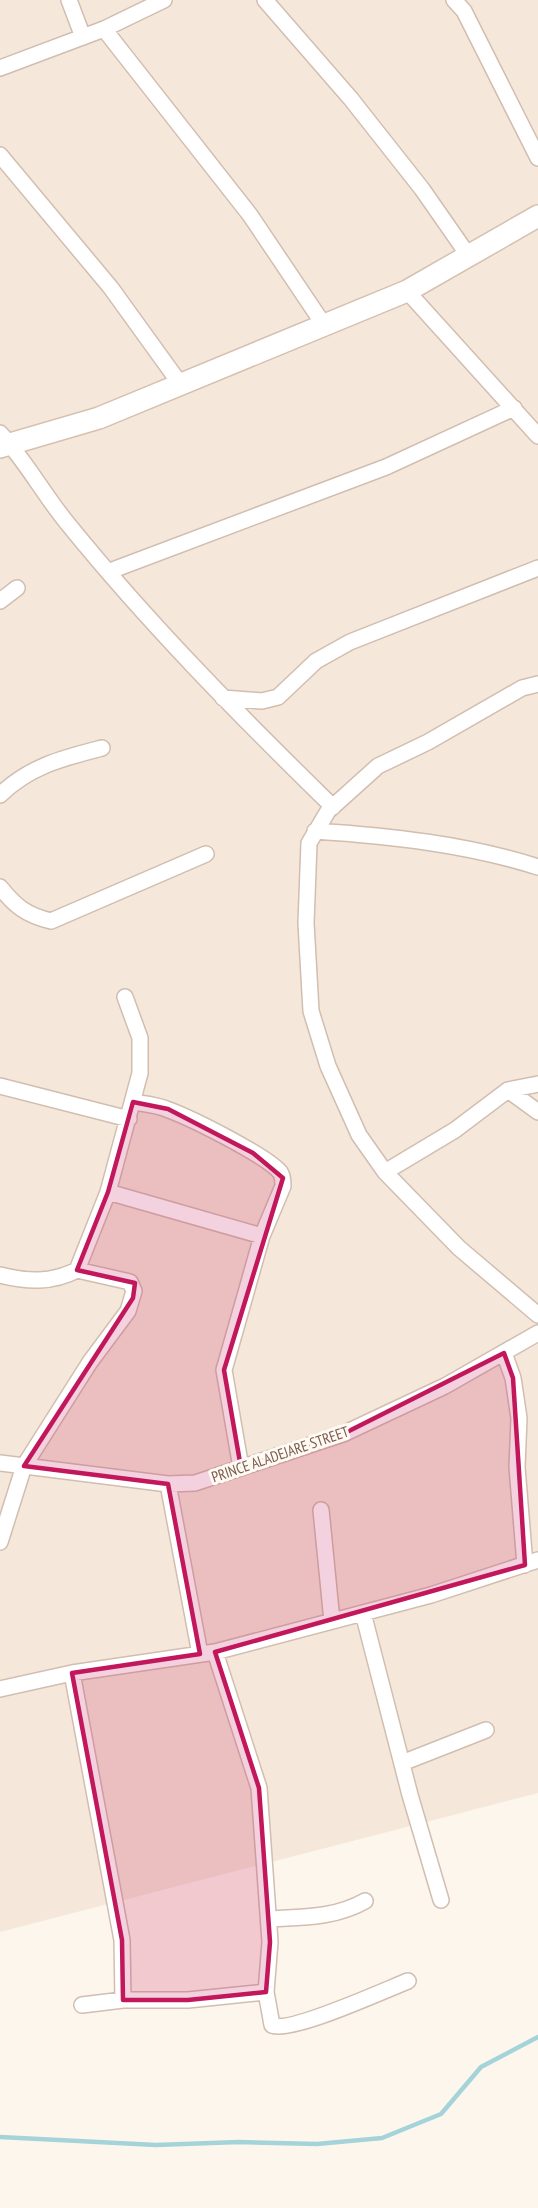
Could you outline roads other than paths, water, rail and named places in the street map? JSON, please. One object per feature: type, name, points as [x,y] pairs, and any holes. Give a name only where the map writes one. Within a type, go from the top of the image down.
[{"type":"street","points":[[69,0],[82,37]]},
{"type":"street","points":[[0,68],[104,29],[164,0]]},
{"type":"street","points":[[265,0],[351,99],[422,189],[468,255]]},
{"type":"street","points":[[454,0],[464,11],[538,158]]},
{"type":"street","points":[[104,29],[250,215],[324,324]]},
{"type":"street","points":[[0,155],[111,288],[181,386]]},
{"type":"street","points":[[333,807],[223,698],[68,524],[3,441],[99,418],[407,291],[538,216]]},
{"type":"street","points":[[407,291],[538,436]]},
{"type":"street","points":[[110,571],[386,466],[514,408]]},
{"type":"street","points":[[223,698],[262,701],[278,697],[316,661],[350,642],[538,568]]},
{"type":"street","points":[[0,601],[17,588]]},
{"type":"street","points":[[538,684],[522,688],[428,742],[378,766],[333,807],[309,843],[306,923],[311,1011],[328,1066],[359,1135],[385,1172],[459,1248],[538,1315]]},
{"type":"street","points":[[0,795],[18,777],[58,760],[102,748]]},
{"type":"street","points":[[315,831],[379,836],[487,852],[538,867]]},
{"type":"street","points":[[0,887],[17,908],[32,916],[51,921],[206,854]]},
{"type":"street","points":[[77,1270],[108,1192],[140,1073],[140,1038],[125,997]]},
{"type":"street","points":[[385,1172],[455,1130],[508,1090],[538,1084]]},
{"type":"street","points":[[0,1086],[129,1119]]},
{"type":"street","points":[[508,1090],[538,1112]]},
{"type":"street","points":[[133,1102],[168,1109],[253,1153],[280,1172],[283,1186],[262,1236],[224,1370],[241,1468]]},
{"type":"street","points":[[108,1192],[262,1236]]},
{"type":"street","points":[[0,1275],[20,1280],[53,1279],[77,1270],[130,1282],[133,1287],[133,1298],[128,1311],[90,1362],[24,1466],[0,1542]]},
{"type":"street","name":"PRINCE ALADEJARE STREET","points":[[0,1463],[168,1484],[195,1483],[343,1434],[445,1386],[538,1333]]},
{"type":"street","points":[[0,1689],[72,1673],[208,1653],[363,1613],[532,1562],[517,1467],[519,1418],[513,1378],[504,1353]]},
{"type":"street","points":[[168,1484],[208,1653],[259,1788],[263,1883],[269,1920],[266,1992],[272,2025],[278,2027],[320,2017],[408,1981]]},
{"type":"street","points":[[321,1510],[332,1621]]},
{"type":"street","points":[[363,1613],[441,1900]]},
{"type":"street","points":[[72,1673],[122,1940],[123,2000]]},
{"type":"street","points":[[402,1762],[486,1730]]},
{"type":"street","points":[[269,1920],[331,1915],[349,1910],[365,1901]]},
{"type":"street","points":[[82,2005],[123,2000],[188,2000],[266,1992]]},
{"type":"waterway","points":[[0,2137],[156,2145],[239,2142],[317,2144],[382,2138],[441,2114],[481,2067],[538,2037]]}]
